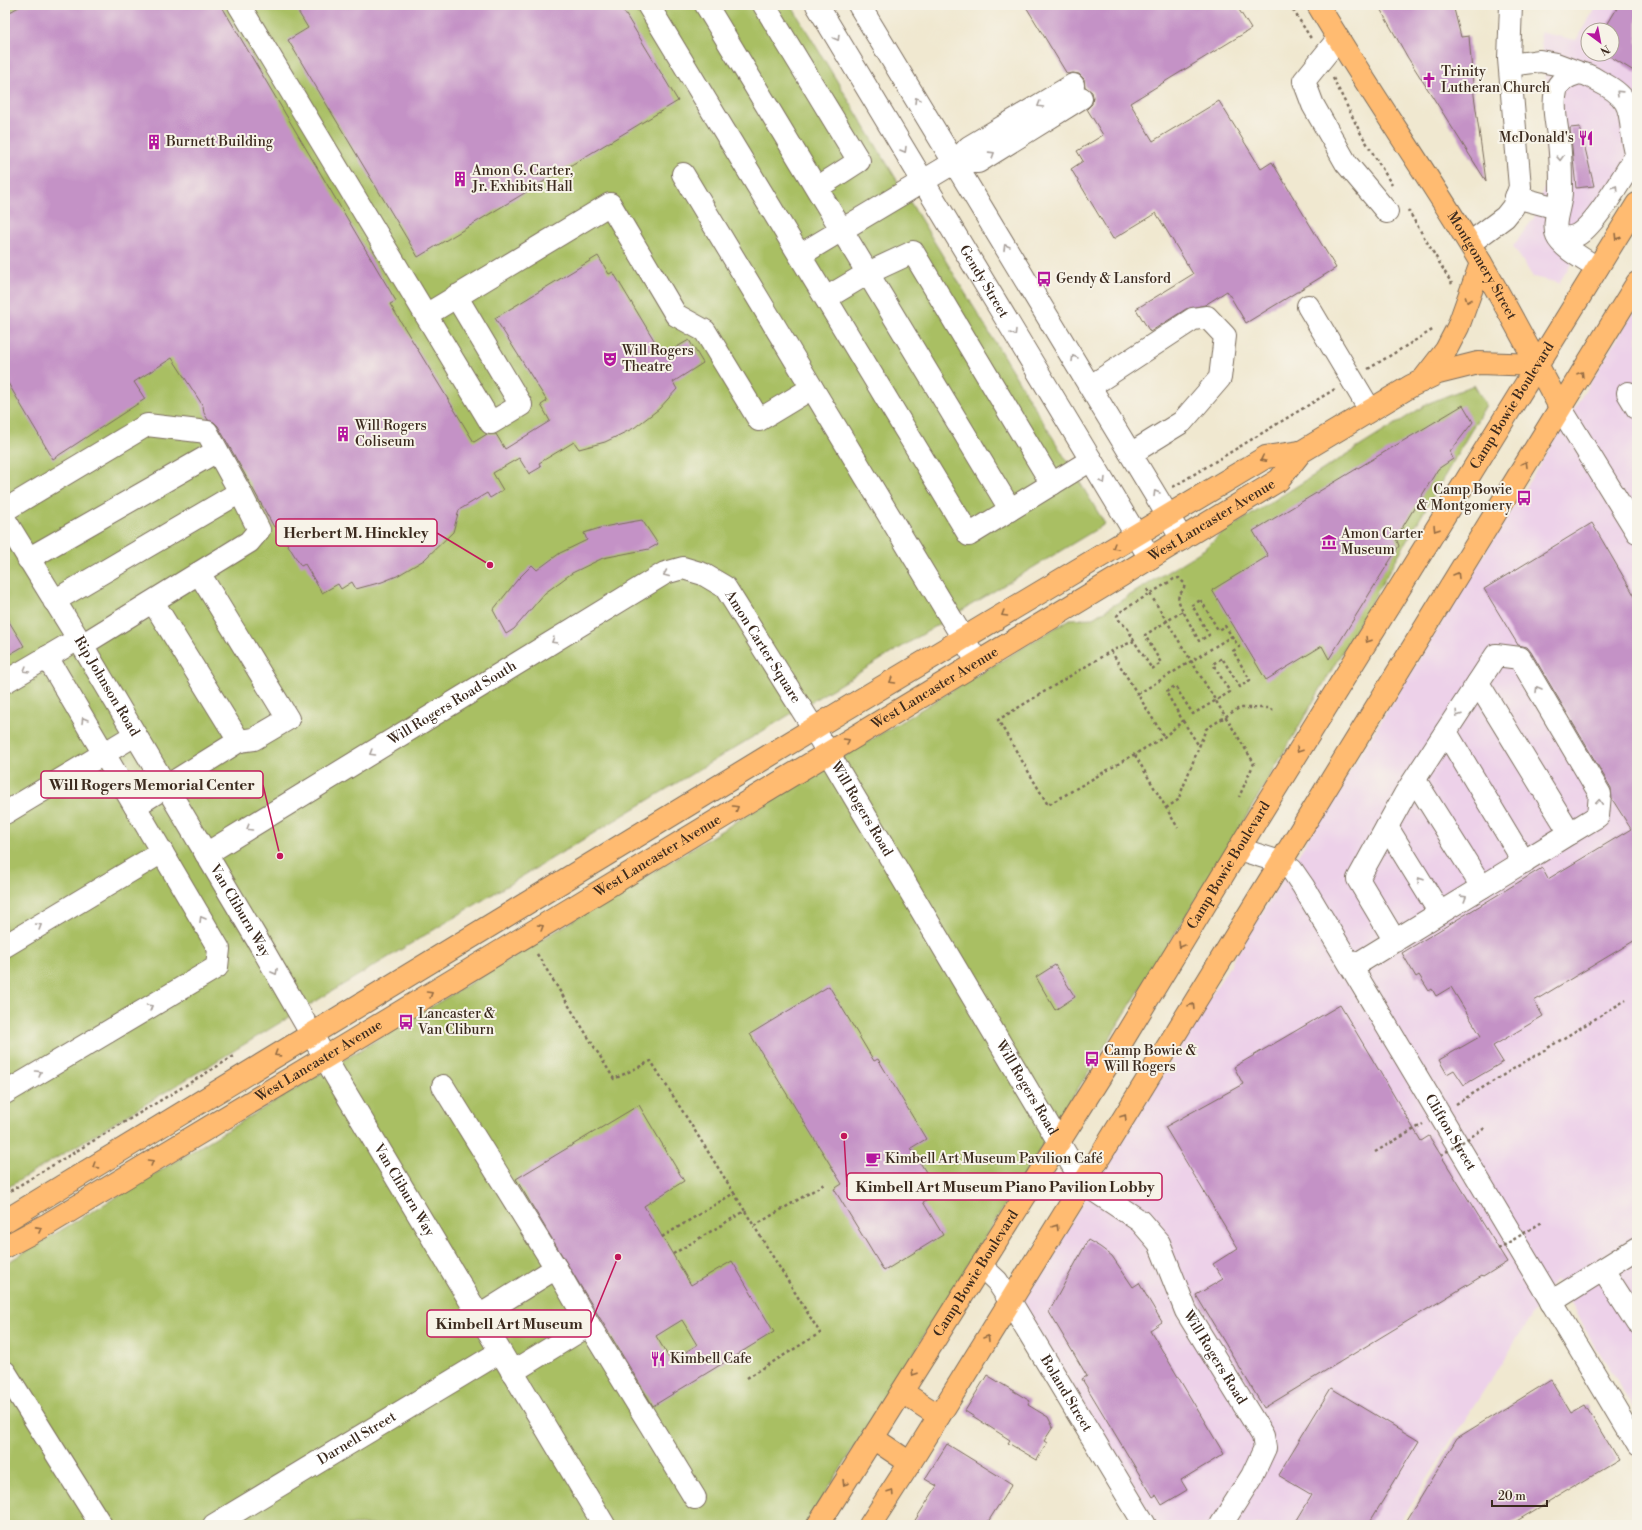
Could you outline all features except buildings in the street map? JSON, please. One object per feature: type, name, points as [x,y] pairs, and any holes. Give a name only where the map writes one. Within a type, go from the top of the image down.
[{"type":"main road","name":"Montgomery Street","points":[[1318,5],[1338,39],[1470,243],[1508,307],[1560,407]]},
{"type":"main road","name":"Camp Bowie Boulevard","points":[[818,1525],[1115,1053],[1239,849],[1637,204]]},
{"type":"main road","points":[[1422,381],[1446,350],[1458,327],[1481,263]]},
{"type":"main road","points":[[870,1525],[1083,1183],[1637,283]]},
{"type":"main road","name":"West Lancaster Avenue","points":[[5,1248],[48,1224],[325,1058],[1279,480],[1301,452],[1370,410],[1422,381],[1438,374],[1478,363],[1538,365]]},
{"type":"main road","name":"West Lancaster Avenue","points":[[5,1221],[1266,456],[1301,452]]},
{"type":"main road","points":[[902,1392],[939,1416]]},
{"type":"main road","points":[[872,1438],[910,1463]]},
{"type":"street","points":[[239,5],[491,423],[521,405],[456,296]]},
{"type":"street","points":[[648,5],[969,535],[1090,460]]},
{"type":"street","points":[[706,5],[1010,509]]},
{"type":"street","points":[[764,5],[859,162],[817,188]]},
{"type":"street","name":"Gendy Street","points":[[817,5],[1150,558]]},
{"type":"street","points":[[859,5],[1132,453],[1182,538]]},
{"type":"street","points":[[1470,243],[1505,217],[1513,207],[1520,187],[1510,65],[1511,5]]},
{"type":"street","points":[[1338,39],[1304,81],[1313,105],[1346,163],[1396,209]]},
{"type":"street","points":[[1510,65],[1540,62],[1556,64],[1613,88],[1627,103],[1632,122],[1637,156],[1591,223],[1578,234],[1569,238],[1558,237]]},
{"type":"street","points":[[1580,73],[1570,75],[1562,81],[1556,89],[1554,102],[1559,146],[1561,193],[1554,225],[1558,237],[1569,249],[1597,268]]},
{"type":"street","points":[[800,256],[955,162],[978,162],[1077,92]]},
{"type":"street","points":[[684,174],[978,663]]},
{"type":"street","points":[[1516,197],[1557,208]]},
{"type":"street","points":[[426,315],[610,204],[676,315],[705,331],[759,420],[812,388]]},
{"type":"street","points":[[826,298],[868,273],[913,252],[1052,484]]},
{"type":"street","points":[[1308,306],[1370,410]]},
{"type":"street","points":[[1091,386],[1193,319],[1207,317],[1225,336],[1220,378],[1182,422],[1132,453]]},
{"type":"street","name":"Montgomery Street","points":[[1560,407],[1637,532]]},
{"type":"street","points":[[5,510],[147,425],[206,432],[240,492],[259,530],[249,542],[153,602],[80,642],[47,657],[5,682]]},
{"type":"street","points":[[28,559],[217,451]]},
{"type":"street","points":[[54,601],[240,492]]},
{"type":"street","name":"Rip Johnson Road","points":[[5,520],[80,642],[206,854]]},
{"type":"street","name":"Will Rogers Road South","points":[[206,854],[665,573],[682,568],[703,574]]},
{"type":"street","points":[[135,806],[239,741],[254,739],[288,719],[199,573]]},
{"type":"street","name":"Amon Carter Square","points":[[703,574],[725,587],[814,729]]},
{"type":"street","points":[[153,602],[239,741]]},
{"type":"street","points":[[1352,967],[1395,941],[1482,887],[1524,862],[1598,816],[1600,794],[1520,658],[1496,655],[1415,780],[1358,880],[1395,941]]},
{"type":"street","points":[[5,1093],[217,967],[219,949],[47,657]]},
{"type":"street","points":[[1478,683],[1570,833]]},
{"type":"street","name":"Will Rogers Road","points":[[814,729],[1083,1183],[1140,1221],[1159,1243],[1186,1312],[1263,1436],[1265,1448],[1252,1476],[1220,1525]]},
{"type":"street","points":[[1446,732],[1524,862]]},
{"type":"street","points":[[5,813],[135,735]]},
{"type":"street","points":[[1415,780],[1482,887]]},
{"type":"street","points":[[1387,827],[1440,913]]},
{"type":"street","name":"Clifton Street","points":[[1239,849],[1280,862],[1292,870],[1299,880],[1551,1302],[1635,1437]]},
{"type":"street","points":[[5,946],[162,852]]},
{"type":"street","name":"Van Cliburn Way","points":[[206,854],[325,1058],[604,1525]]},
{"type":"street","points":[[443,1086],[696,1498]]},
{"type":"street","points":[[1551,1302],[1637,1248]]},
{"type":"street","name":"Boland Street","points":[[981,1266],[997,1281],[1010,1301],[1145,1525]]},
{"type":"street","points":[[479,1316],[556,1268]]},
{"type":"street","points":[[1603,1270],[1637,1323]]},
{"type":"street","points":[[512,1372],[589,1325]]},
{"type":"street","name":"Darnell Street","points":[[214,1525],[500,1352]]},
{"type":"street","points":[[5,1372],[101,1525]]},
{"type":"path","points":[[1290,5],[1323,58],[1360,132],[1393,186]]},
{"type":"path","points":[[1396,209],[1447,273],[1455,289]]},
{"type":"path","points":[[1174,486],[1439,325]]},
{"type":"path","points":[[1183,611],[1145,635],[1161,663],[1152,669],[1128,629],[1117,616],[1120,612],[1174,579],[1179,578],[1185,584],[1184,588],[1178,594],[1178,599],[1199,641],[1209,635],[1192,606],[1201,600],[1218,630],[1225,626],[1239,647],[1232,651],[1250,680],[1240,687],[1222,658],[1213,664],[1230,692],[1216,701],[1193,714],[1175,686],[1166,692],[1199,746]]},
{"type":"path","points":[[1147,589],[1254,764],[1239,797]]},
{"type":"path","points":[[1138,694],[1232,636]]},
{"type":"path","points":[[1134,641],[1111,651],[998,720],[1048,805],[1164,737],[1183,721]]},
{"type":"path","points":[[1111,651],[1164,737]]},
{"type":"path","points":[[1166,808],[1178,800],[1206,729],[1239,708],[1270,708],[1275,713]]},
{"type":"path","points":[[1135,755],[1178,828]]},
{"type":"path","points":[[537,954],[614,1079],[651,1061],[820,1333],[747,1378]]},
{"type":"path","points":[[1374,1152],[1626,1000]]},
{"type":"path","points":[[5,1194],[237,1054]]},
{"type":"path","points":[[1441,1154],[1486,1127]]},
{"type":"path","points":[[754,1226],[826,1183]]},
{"type":"path","points":[[662,1237],[734,1193]]},
{"type":"path","points":[[673,1254],[745,1211]]},
{"type":"path","points":[[1498,1249],[1544,1221]]},
{"type":"shaded area","points":[[1597,5],[1637,5],[1637,160],[1559,283],[1533,277],[1513,246],[1534,218],[1545,185],[1546,90],[1540,32],[1576,40],[1580,33],[1580,62],[1620,62],[1620,22],[1587,22]]},
{"type":"shaded area","points":[[1637,307],[1637,1415],[1555,1279],[1398,1525],[1157,1525],[1021,1303]]},
{"type":"green space","points":[[5,5],[791,5],[1105,524],[5,1189]]},
{"type":"green space","points":[[1474,385],[1486,405],[1221,860],[925,1333],[916,1350],[805,1525],[5,1525],[5,1264],[1070,619],[1093,618],[1206,548],[1219,535],[1429,403]]},
{"type":"place","name":"Trinity Lutheran Church","points":[[1429,80]]},
{"type":"place","name":"McDonald's","points":[[1586,138]]},
{"type":"place","name":"Burnett Building","points":[[154,142]]},
{"type":"place","name":"Amon G. Carter, Jr. Exhibits Hall","points":[[460,179]]},
{"type":"place","name":"Gendy & Lansford","points":[[1044,279]]},
{"type":"place","name":"Will Rogers Theatre","points":[[610,359]]},
{"type":"place","name":"Will Rogers Coliseum","points":[[343,434]]},
{"type":"place","name":"Camp Bowie & Montgomery","points":[[1524,498]]},
{"type":"place","name":"Amon Carter Museum","points":[[1329,542]]},
{"type":"place","name":"Herbert M. Hinckley","points":[[490,565]]},
{"type":"place","name":"Will Rogers Memorial Center","points":[[280,856]]},
{"type":"place","name":"Lancaster & Van Cliburn","points":[[406,1022]]},
{"type":"place","name":"Camp Bowie & Will Rogers","points":[[1092,1059]]},
{"type":"place","name":"Kimbell Art Museum Piano Pavilion Lobby","points":[[844,1136]]},
{"type":"place","name":"Kimbell Art Museum Pavilion Café","points":[[873,1159]]},
{"type":"place","name":"Kimbell Art Museum","points":[[618,1257]]},
{"type":"place","name":"Kimbell Cafe","points":[[658,1359]]}]
